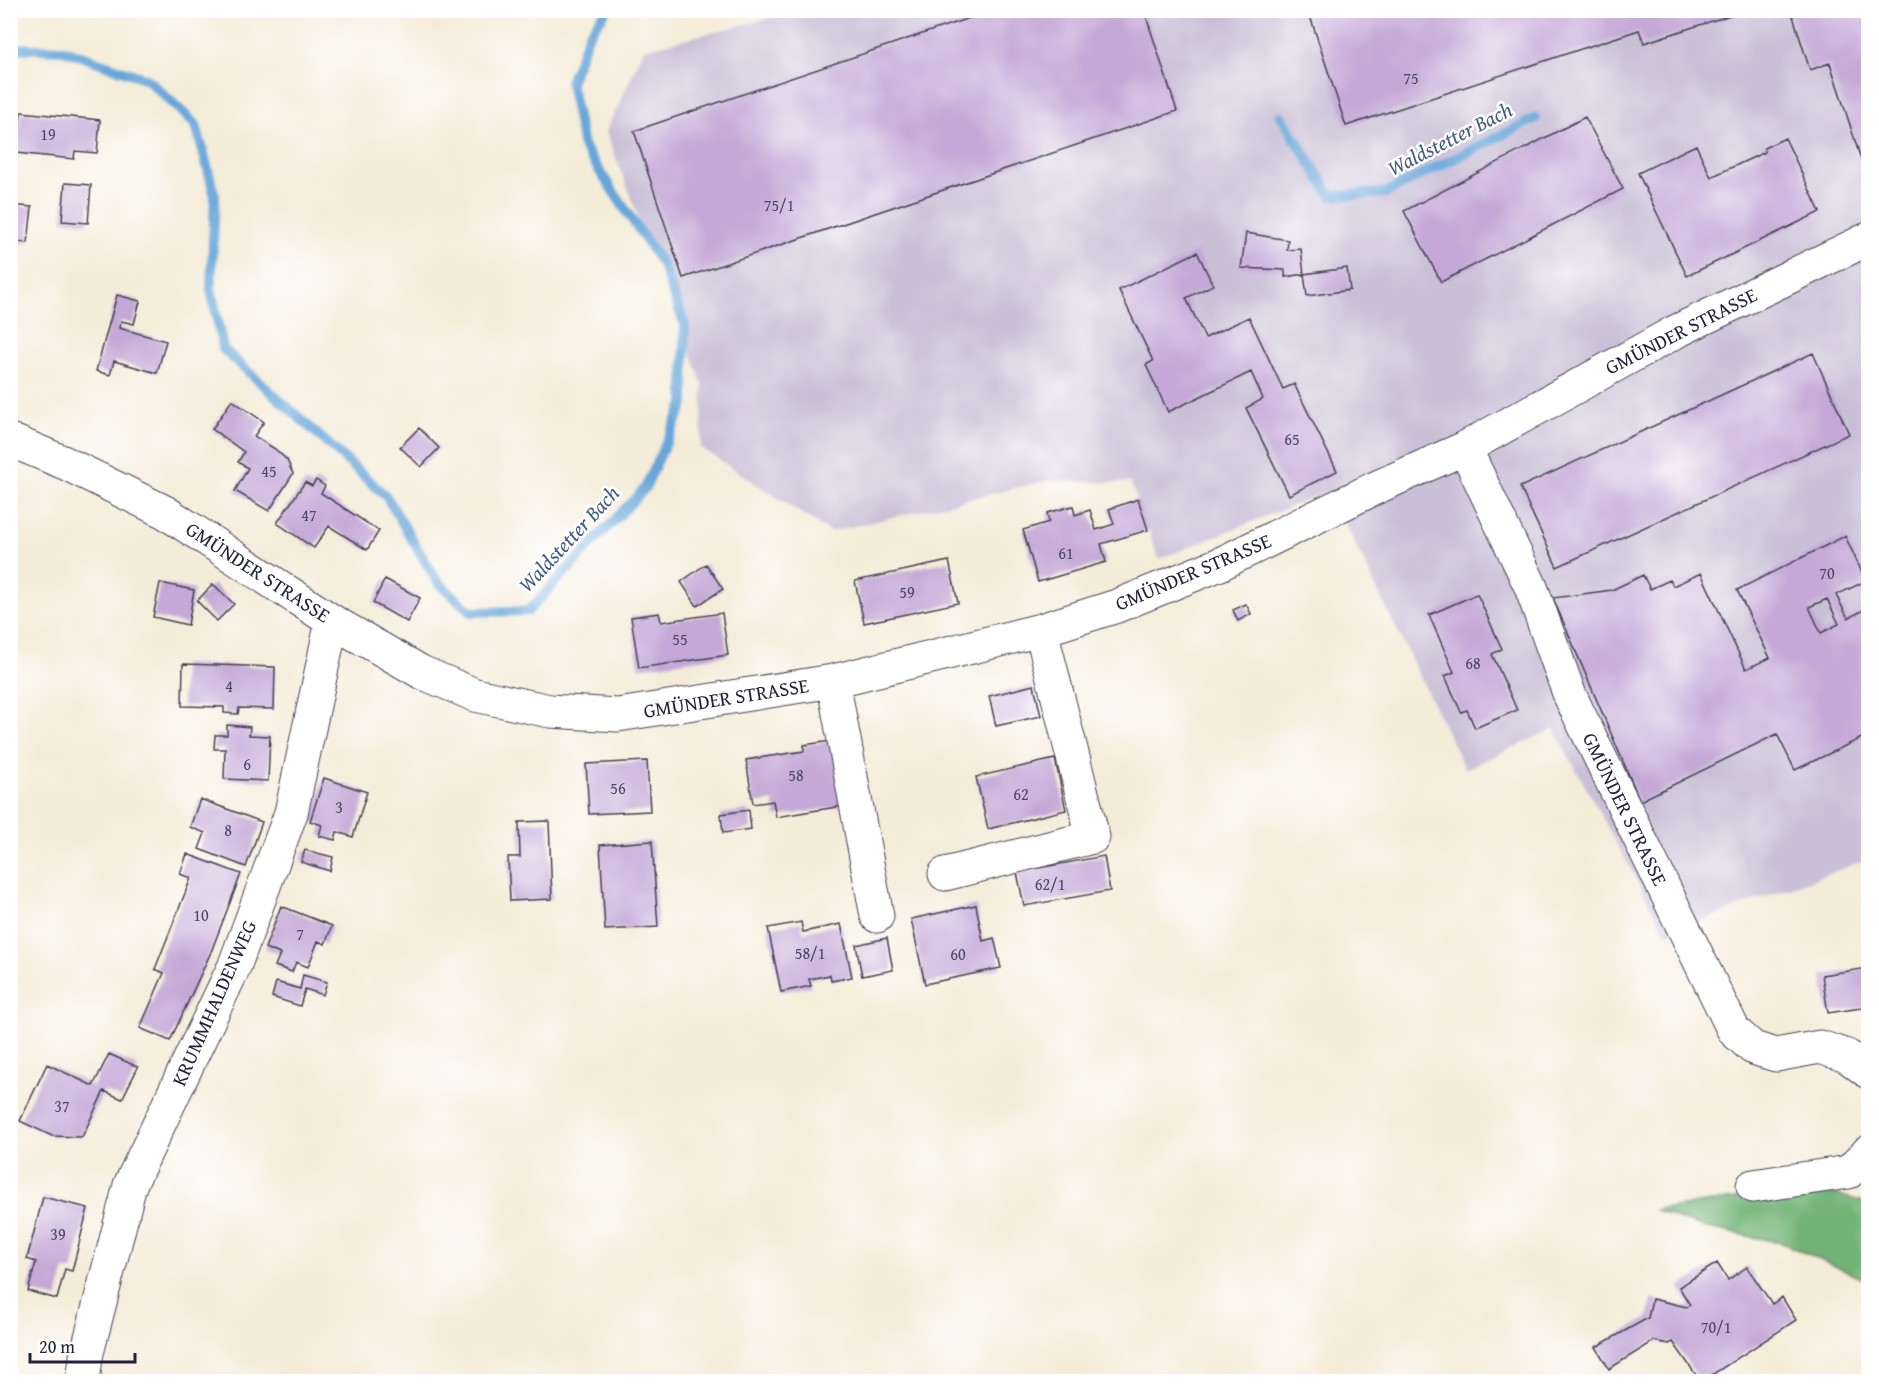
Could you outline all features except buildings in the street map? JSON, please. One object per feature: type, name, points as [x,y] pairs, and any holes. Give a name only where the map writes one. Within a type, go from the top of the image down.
[{"type":"street","name":"GMÜNDER STRASSE","points":[[10,440],[65,463],[165,512],[333,621],[421,672],[475,695],[550,711],[618,715],[833,681],[1041,630],[1117,606],[1220,564],[1373,489],[1465,448],[1675,332],[1869,239]]},
{"type":"street","name":"GMÜNDER STRASSE","points":[[1465,448],[1531,587],[1570,696],[1734,1031],[1753,1048],[1776,1055],[1820,1047],[1847,1056],[1869,1072]]},
{"type":"street","name":"KRUMMHALDENWEG","points":[[83,1382],[86,1357],[130,1185],[234,966],[291,813],[333,621]]},
{"type":"street","points":[[945,874],[1093,837],[1041,630]]},
{"type":"street","points":[[833,681],[877,916]]},
{"type":"street","points":[[1754,1186],[1850,1172],[1869,1152]]},
{"type":"shaded area","points":[[797,11],[1868,11],[1868,859],[1666,934],[1554,729],[1465,769],[1329,491],[1159,559],[1131,483],[1046,481],[830,532],[701,448],[703,385],[606,132],[644,49]]},
{"type":"green space","points":[[1813,1188],[1868,1203],[1868,1281],[1782,1243],[1698,1226],[1654,1210]]},
{"type":"waterway","name":"Waldstetter Bach","points":[[10,48],[63,50],[147,79],[196,125],[215,196],[211,289],[223,349],[386,496],[437,581],[471,612],[528,611],[645,488],[684,404],[685,325],[663,266],[583,146],[570,82],[589,34],[607,10]]},
{"type":"waterway","name":"Waldstetter Bach","points":[[1281,116],[1331,196],[1385,193],[1536,118]]}]
